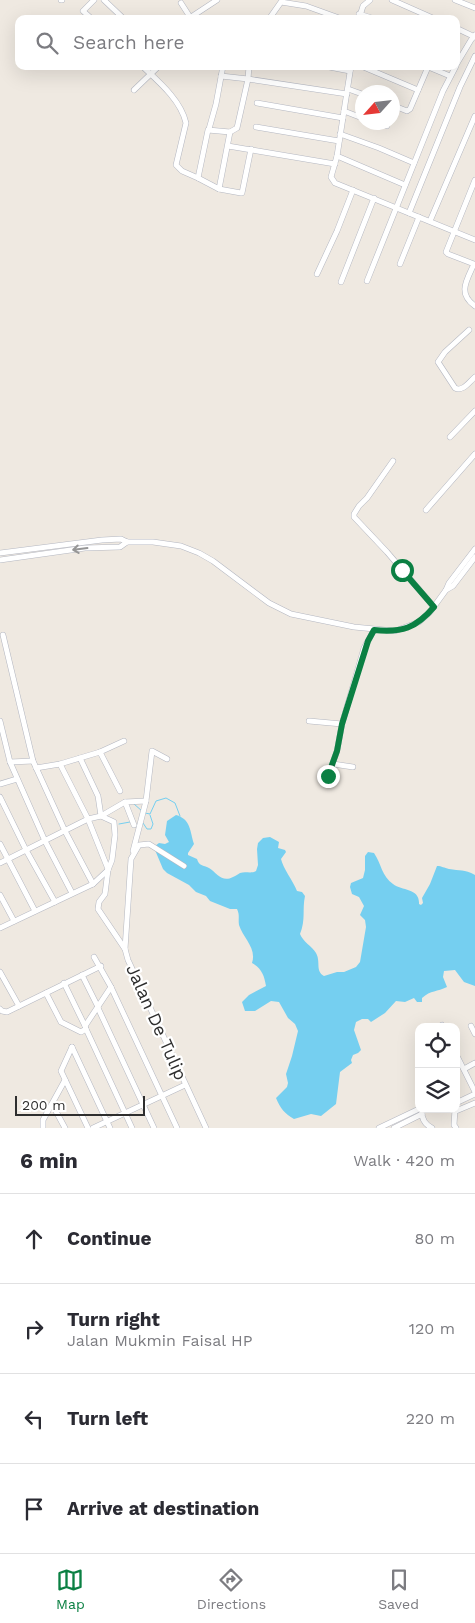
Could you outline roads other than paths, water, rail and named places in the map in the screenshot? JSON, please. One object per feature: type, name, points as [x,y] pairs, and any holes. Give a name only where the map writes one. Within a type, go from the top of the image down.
[{"type":"street","points":[[88,15],[83,11],[94,0]]},
{"type":"street","points":[[104,0],[120,15]]},
{"type":"street","points":[[194,15],[217,0]]},
{"type":"street","points":[[360,15],[363,6],[370,0]]},
{"type":"street","points":[[392,0],[426,15]]},
{"type":"street","points":[[456,0],[472,7],[474,0]]},
{"type":"street","points":[[272,15],[281,2],[306,6],[331,15]]},
{"type":"street","points":[[181,3],[187,15]]},
{"type":"street","points":[[460,30],[475,36],[460,58]]},
{"type":"street","points":[[409,213],[460,87],[475,56]]},
{"type":"street","points":[[146,70],[174,100],[185,120],[176,165],[182,170],[219,189],[239,193],[242,192],[250,149]]},
{"type":"street","points":[[134,90],[155,70]]},
{"type":"street","points":[[198,178],[222,70]]},
{"type":"street","points":[[209,129],[230,132],[237,128],[249,70]]},
{"type":"street","points":[[351,70],[337,156],[331,177],[334,183],[475,240]]},
{"type":"street","points":[[370,70],[418,90]]},
{"type":"street","points":[[400,107],[409,110],[426,70]]},
{"type":"street","points":[[435,70],[450,76]]},
{"type":"street","points":[[367,281],[442,91],[454,70]]},
{"type":"street","points":[[221,76],[355,92]]},
{"type":"street","points":[[257,103],[355,116]]},
{"type":"street","points":[[430,221],[475,116]]},
{"type":"street","points":[[256,127],[339,142]]},
{"type":"street","points":[[219,189],[230,132]]},
{"type":"street","points":[[340,134],[414,163]]},
{"type":"street","points":[[228,146],[335,164]]},
{"type":"street","points":[[337,156],[404,185]]},
{"type":"street","points":[[475,180],[446,252],[474,264],[464,288],[468,298],[475,306]]},
{"type":"street","points":[[317,274],[353,190]]},
{"type":"street","points":[[341,282],[374,198]]},
{"type":"street","points":[[400,264],[419,216]]},
{"type":"street","points":[[469,330],[445,352],[438,362],[458,390],[462,389],[475,377]]},
{"type":"street","points":[[450,437],[475,411]]},
{"type":"street","points":[[426,510],[475,454]]},
{"type":"street","points":[[393,461],[367,498],[359,506],[354,517],[434,607]]},
{"type":"street","points":[[127,542],[120,547],[85,548],[1,559],[0,552],[82,541],[121,539],[127,542],[153,542],[181,546],[213,561],[269,603],[290,614],[374,630],[396,631],[419,622],[434,607],[449,583],[475,549]]},
{"type":"street","points":[[446,590],[453,586],[475,557]]},
{"type":"street","points":[[328,776],[337,751],[342,724],[364,648],[374,630]]},
{"type":"street","points":[[3,635],[33,761],[93,884]]},
{"type":"street","points":[[0,720],[10,762],[17,779],[45,841],[72,893]]},
{"type":"street","points":[[309,721],[342,724]]},
{"type":"street","points":[[36,768],[60,764],[100,752],[124,741]]},
{"type":"street","name":"Jalan De Tulip","points":[[167,759],[152,751],[145,803],[142,816],[136,826],[131,859],[125,949],[128,960],[206,1128]]},
{"type":"street","points":[[100,752],[120,791]]},
{"type":"street","points":[[80,758],[98,796],[102,816]]},
{"type":"street","points":[[10,762],[33,761]]},
{"type":"street","points":[[60,764],[88,820],[108,870]]},
{"type":"street","points":[[333,764],[352,767]]},
{"type":"street","points":[[0,784],[17,779]]},
{"type":"street","points":[[0,797],[54,902]]},
{"type":"street","points":[[125,802],[136,826]]},
{"type":"street","points":[[0,863],[65,830],[102,816],[125,802],[145,803]]},
{"type":"street","points":[[102,816],[114,822],[115,835],[105,894],[99,902],[98,909],[125,949]]},
{"type":"street","points":[[0,844],[35,911]]},
{"type":"street","points":[[131,859],[139,845],[149,844],[184,866]]},
{"type":"street","points":[[0,928],[93,884],[108,870]]},
{"type":"street","points":[[0,894],[14,921]]},
{"type":"street","points":[[94,956],[101,966],[176,1128]]},
{"type":"street","points":[[0,1008],[2,1012],[8,1012],[101,966]]},
{"type":"street","points":[[0,972],[19,1006]]},
{"type":"street","points":[[82,975],[154,1128]]},
{"type":"street","points":[[64,984],[132,1128]]},
{"type":"street","points":[[46,993],[61,1022],[81,1032],[111,987]]},
{"type":"street","points":[[471,1026],[475,1034]]},
{"type":"street","points":[[88,1128],[61,1071],[72,1048],[110,1128]]},
{"type":"street","points":[[460,1062],[475,1093],[460,1101]]},
{"type":"street","points":[[464,1069],[475,1063]]},
{"type":"street","points":[[43,1128],[43,1120],[64,1080]]},
{"type":"street","points":[[93,1128],[186,1085]]},
{"type":"street","points":[[460,1109],[475,1103]]},
{"type":"street","points":[[52,1104],[65,1128]]},
{"type":"street","points":[[379,1128],[416,1113]]},
{"type":"street","points":[[394,1128],[418,1113]]},
{"type":"street","points":[[422,1113],[424,1121],[432,1128]]},
{"type":"street","points":[[456,1113],[454,1125],[456,1128]]},
{"type":"water","points":[[176,815],[185,820],[191,831],[194,844],[188,855],[197,859],[200,864],[209,868],[220,877],[226,879],[240,873],[256,871],[258,865],[258,843],[263,838],[270,837],[279,842],[278,848],[286,852],[281,859],[284,866],[297,891],[302,892],[305,896],[303,924],[300,934],[316,953],[320,972],[324,976],[344,972],[356,967],[360,962],[366,927],[365,920],[360,915],[364,906],[359,897],[352,894],[350,887],[351,883],[363,878],[365,856],[368,852],[374,853],[389,881],[414,892],[421,905],[423,903],[422,898],[437,866],[465,871],[475,875],[475,986],[464,982],[455,970],[444,971],[443,977],[447,987],[425,995],[422,998],[422,1002],[417,1002],[414,998],[405,1002],[396,1001],[385,1013],[371,1022],[368,1019],[362,1019],[356,1022],[354,1030],[361,1050],[353,1055],[352,1063],[340,1072],[336,1104],[321,1116],[311,1114],[294,1119],[283,1110],[276,1098],[287,1087],[286,1074],[298,1031],[279,1002],[271,1001],[255,1011],[245,1011],[242,1002],[249,995],[266,986],[262,973],[252,963],[253,953],[239,925],[237,909],[230,909],[210,901],[206,896],[196,892],[189,885],[163,869],[155,846],[159,843],[165,844],[169,842],[165,835],[167,821]]},
{"type":"waterway","points":[[145,813],[150,814],[156,801],[166,798],[175,803],[180,816]]},
{"type":"waterway","points":[[134,804],[142,811]]},
{"type":"waterway","points":[[143,823],[147,829],[151,829],[153,824],[150,815]]},
{"type":"waterway","points":[[119,824],[130,822]]}]
